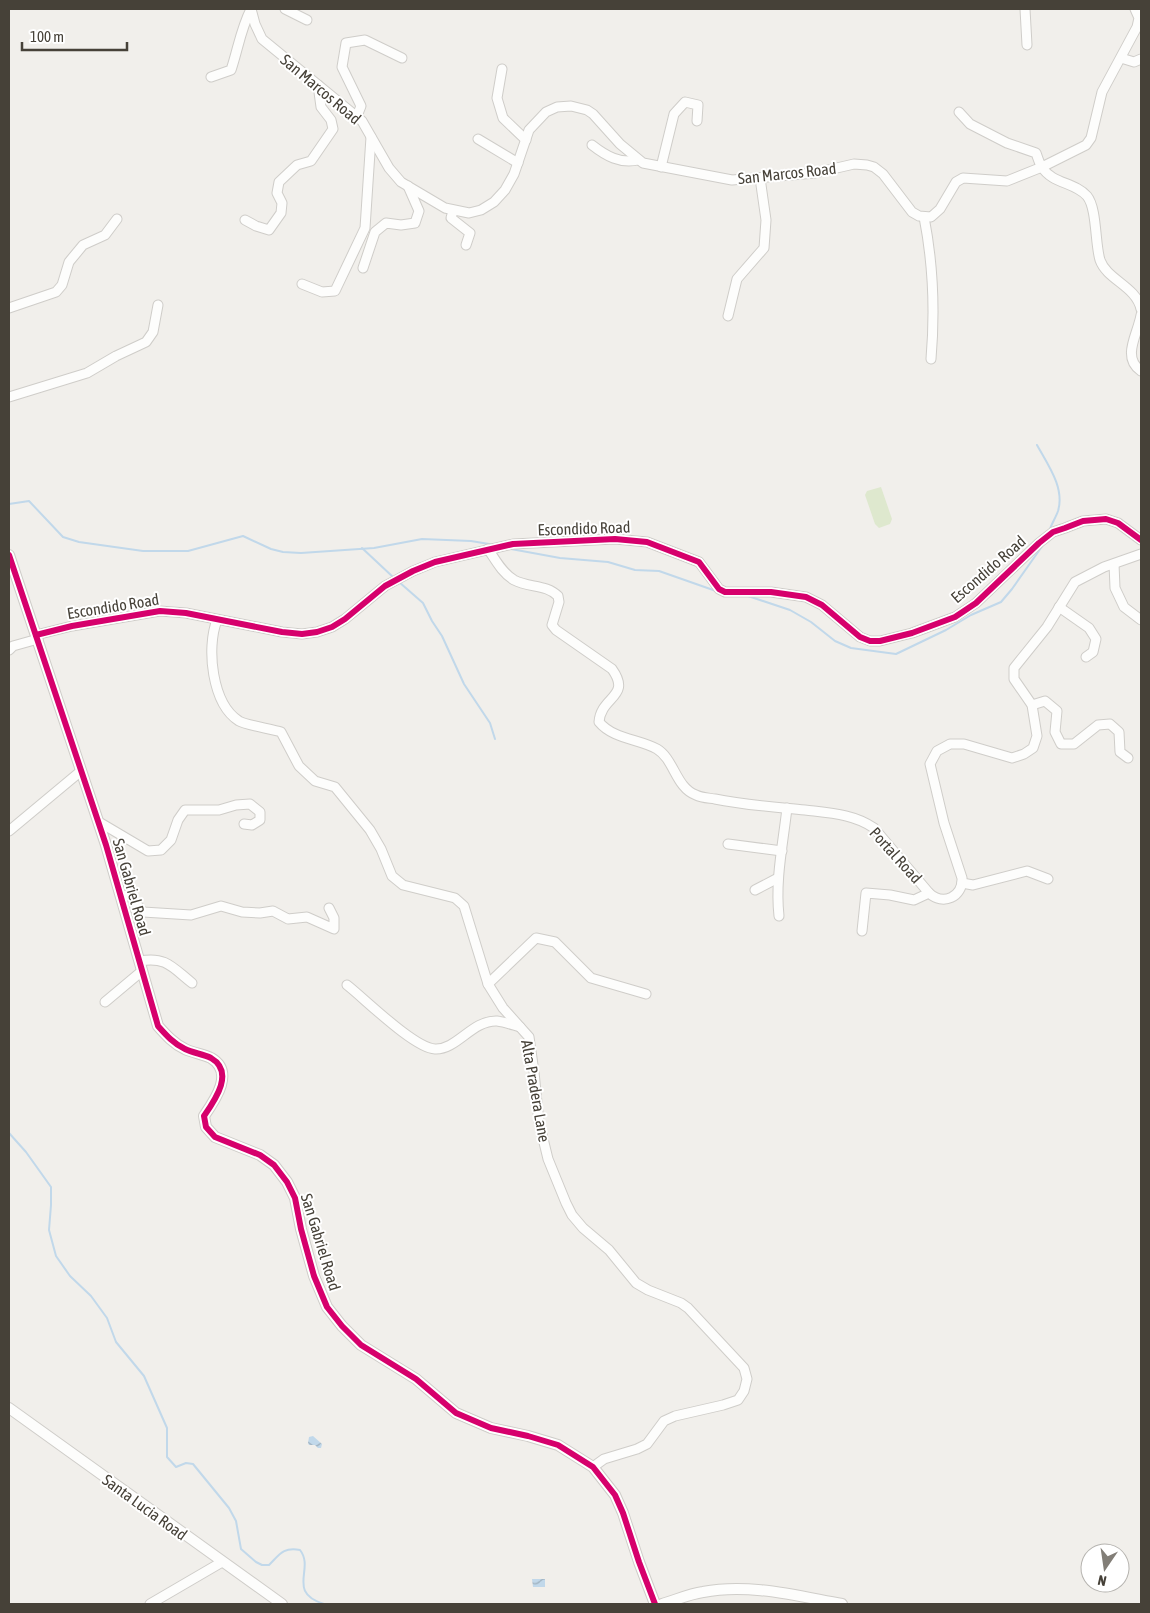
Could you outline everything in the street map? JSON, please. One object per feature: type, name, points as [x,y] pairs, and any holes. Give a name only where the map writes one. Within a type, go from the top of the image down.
[{"type":"street","points":[[211,78],[231,70],[239,48],[243,24],[251,9]]},
{"type":"street","name":"San Marcos Road","points":[[251,9],[262,39],[362,121],[393,174],[408,186],[453,211],[469,213],[481,210],[494,202],[505,190],[518,163],[530,130],[546,112],[563,106],[587,110],[638,160],[660,167],[732,180],[823,172],[854,164],[867,165],[883,174],[912,212],[924,217]]},
{"type":"street","points":[[285,9],[307,20]]},
{"type":"street","points":[[1025,9],[1027,45]]},
{"type":"street","points":[[931,360],[934,330],[931,270],[924,217],[930,217],[940,209],[956,182],[964,178],[1007,181],[1042,167],[1086,145],[1089,141],[1102,92],[1137,27],[1138,18],[1135,9]]},
{"type":"street","points":[[357,116],[361,106],[342,67],[346,43],[365,40],[402,58]]},
{"type":"street","points":[[1120,58],[1134,62],[1141,59]]},
{"type":"street","points":[[502,69],[498,98],[503,118],[526,140]]},
{"type":"street","points":[[245,220],[268,230],[281,213],[282,203],[277,193],[279,182],[297,165],[311,161],[333,129],[331,120],[321,107],[318,85]]},
{"type":"street","points":[[660,167],[674,114],[685,102],[698,105],[697,122]]},
{"type":"street","points":[[959,112],[970,124],[1007,144],[1036,153],[1042,167],[1050,175],[1081,190],[1089,199],[1100,260],[1132,292],[1141,309]]},
{"type":"street","points":[[302,284],[322,292],[335,291],[352,256],[365,228],[371,137]]},
{"type":"street","points":[[478,139],[518,163]]},
{"type":"street","points":[[592,145],[606,155],[627,162],[638,160]]},
{"type":"street","points":[[728,316],[737,279],[764,248],[766,220],[760,178]]},
{"type":"street","points":[[363,268],[375,232],[386,222],[401,225],[414,223],[418,211],[408,186]]},
{"type":"street","points":[[453,211],[451,218],[470,233],[466,245]]},
{"type":"street","points":[[9,308],[56,292],[62,285],[69,262],[83,245],[105,235],[117,219]]},
{"type":"street","points":[[9,397],[87,373],[116,356],[146,342],[153,332],[158,305]]},
{"type":"street","points":[[1141,315],[1131,354],[1133,362],[1141,371]]},
{"type":"street","name":"Escondido Road","points":[[9,650],[13,646],[37,637],[150,612],[186,613],[282,632],[302,634],[318,632],[346,619],[385,586],[435,562],[513,544],[615,539],[646,542],[700,562],[719,588],[725,592],[771,592],[806,597],[822,605],[860,637],[875,642],[912,633],[954,617],[976,602],[1039,543],[1054,532],[1083,521],[1106,519],[1118,523],[1141,540]]},
{"type":"street","name":"Portal Road","points":[[488,549],[504,572],[513,579],[547,588],[558,596],[559,602],[552,625],[556,630],[612,669],[619,678],[620,686],[616,694],[603,707],[600,713],[600,722],[604,728],[613,733],[646,743],[660,751],[681,783],[694,795],[728,802],[839,814],[863,820],[874,828],[929,893],[939,899],[950,899],[958,892],[962,883]]},
{"type":"street","points":[[1048,879],[1027,871],[973,885],[962,883],[944,822],[930,764],[937,751],[950,744],[964,744],[1012,758],[1024,754],[1033,748],[1037,736],[1032,705],[1019,689],[1014,679],[1014,668],[1047,627],[1075,582],[1141,554]]},
{"type":"street","name":"San Gabriel Road","points":[[9,555],[99,822],[158,1026],[170,1039],[184,1048],[211,1059],[221,1068],[223,1081],[216,1099],[204,1116],[206,1127],[215,1137],[260,1155],[274,1165],[287,1182],[294,1198],[314,1276],[327,1307],[361,1345],[416,1379],[456,1413],[491,1428],[558,1445],[593,1467],[615,1495],[624,1513],[655,1604]]},
{"type":"street","points":[[1114,564],[1115,588],[1124,607],[1141,620]]},
{"type":"street","points":[[1059,607],[1090,628],[1096,639],[1093,652],[1086,657]]},
{"type":"street","name":"Alta Pradera Lane","points":[[216,620],[212,645],[212,665],[224,705],[240,722],[281,732],[299,766],[315,781],[335,787],[370,830],[381,849],[392,876],[403,885],[455,898],[464,906],[488,984],[503,1008],[529,1038],[539,1122],[548,1159],[558,1187],[572,1215],[583,1228],[609,1250],[636,1284],[681,1303],[688,1308],[744,1368],[748,1379],[744,1391],[738,1400],[674,1416],[664,1422],[647,1444],[604,1459],[593,1467]]},
{"type":"street","points":[[1032,705],[1045,701],[1057,711],[1055,732],[1061,744],[1074,744],[1098,725],[1110,724],[1118,732],[1120,752],[1128,758]]},
{"type":"street","points":[[9,831],[82,771]]},
{"type":"street","points":[[99,822],[148,851],[161,850],[171,840],[178,820],[185,810],[219,810],[236,805],[250,804],[260,812],[260,820],[252,825],[244,824]]},
{"type":"street","points":[[779,916],[777,901],[778,878],[787,808]]},
{"type":"street","points":[[728,844],[782,851]]},
{"type":"street","points":[[755,890],[778,878]]},
{"type":"street","points":[[862,931],[866,893],[914,900],[929,893]]},
{"type":"street","points":[[121,895],[130,896],[143,912],[191,915],[221,906],[242,912],[260,913],[273,911],[288,919],[307,918],[334,929],[334,918],[329,908]]},
{"type":"street","points":[[488,984],[536,938],[555,942],[591,978],[646,994]]},
{"type":"street","points":[[105,1002],[141,966],[154,958],[169,964],[192,984]]},
{"type":"street","points":[[347,985],[413,1040],[434,1049],[453,1044],[472,1028],[496,1021],[520,1027]]},
{"type":"street","name":"Santa Lucia Road","points":[[9,1408],[282,1604]]},
{"type":"street","points":[[150,1604],[222,1562]]},
{"type":"street","points":[[662,1604],[687,1595],[724,1589],[767,1591],[842,1604]]},
{"type":"green space","points":[[881,487],[892,519],[890,524],[879,528],[875,524],[865,495],[867,491]]},
{"type":"water","points":[[313,1436],[322,1444],[321,1448],[309,1445],[309,1437]]},
{"type":"water","points":[[532,1579],[545,1579],[545,1587],[533,1587]]},
{"type":"waterway","points":[[1037,445],[1054,477],[1059,494],[1058,511],[1050,529]]},
{"type":"waterway","points":[[9,504],[29,501],[63,537],[79,542],[143,551],[188,551],[243,536],[271,549],[301,553],[374,548],[422,539],[471,541],[495,545]]},
{"type":"waterway","points":[[748,596],[790,610],[811,622],[835,641],[851,648],[896,654],[946,630],[971,615],[1001,602],[1043,545]]},
{"type":"waterway","points":[[362,548],[393,577]]},
{"type":"waterway","points":[[511,549],[560,558],[608,562],[635,570],[659,571],[716,591]]},
{"type":"waterway","points":[[399,582],[423,603],[442,636],[464,684],[490,723],[495,739]]},
{"type":"waterway","points":[[9,1133],[26,1152],[51,1187],[49,1230],[56,1256],[70,1276],[91,1296],[107,1318],[116,1342],[144,1376],[167,1428],[167,1457],[176,1467],[186,1463],[193,1464],[229,1508],[236,1521],[241,1549],[256,1562],[262,1565],[269,1565],[286,1551],[300,1550],[304,1557],[303,1580],[306,1593],[324,1604]]},
{"type":"cycle path","points":[[36,635],[72,626],[160,611],[186,613],[282,632],[302,634],[317,632],[332,627],[345,619],[385,586],[435,562],[513,544],[615,539],[647,542],[699,562],[719,589],[725,592],[771,592],[806,597],[822,605],[860,637],[870,641],[880,641],[912,633],[955,617],[976,603],[1053,532],[1083,521],[1106,519],[1118,523],[1141,540]]},
{"type":"cycle path","points":[[9,555],[106,845],[158,1026],[170,1039],[181,1047],[211,1058],[222,1071],[221,1086],[204,1116],[206,1127],[215,1137],[260,1155],[274,1165],[287,1182],[295,1198],[301,1229],[314,1276],[327,1307],[361,1345],[416,1379],[456,1413],[491,1428],[558,1445],[593,1467],[615,1495],[655,1604]]}]
